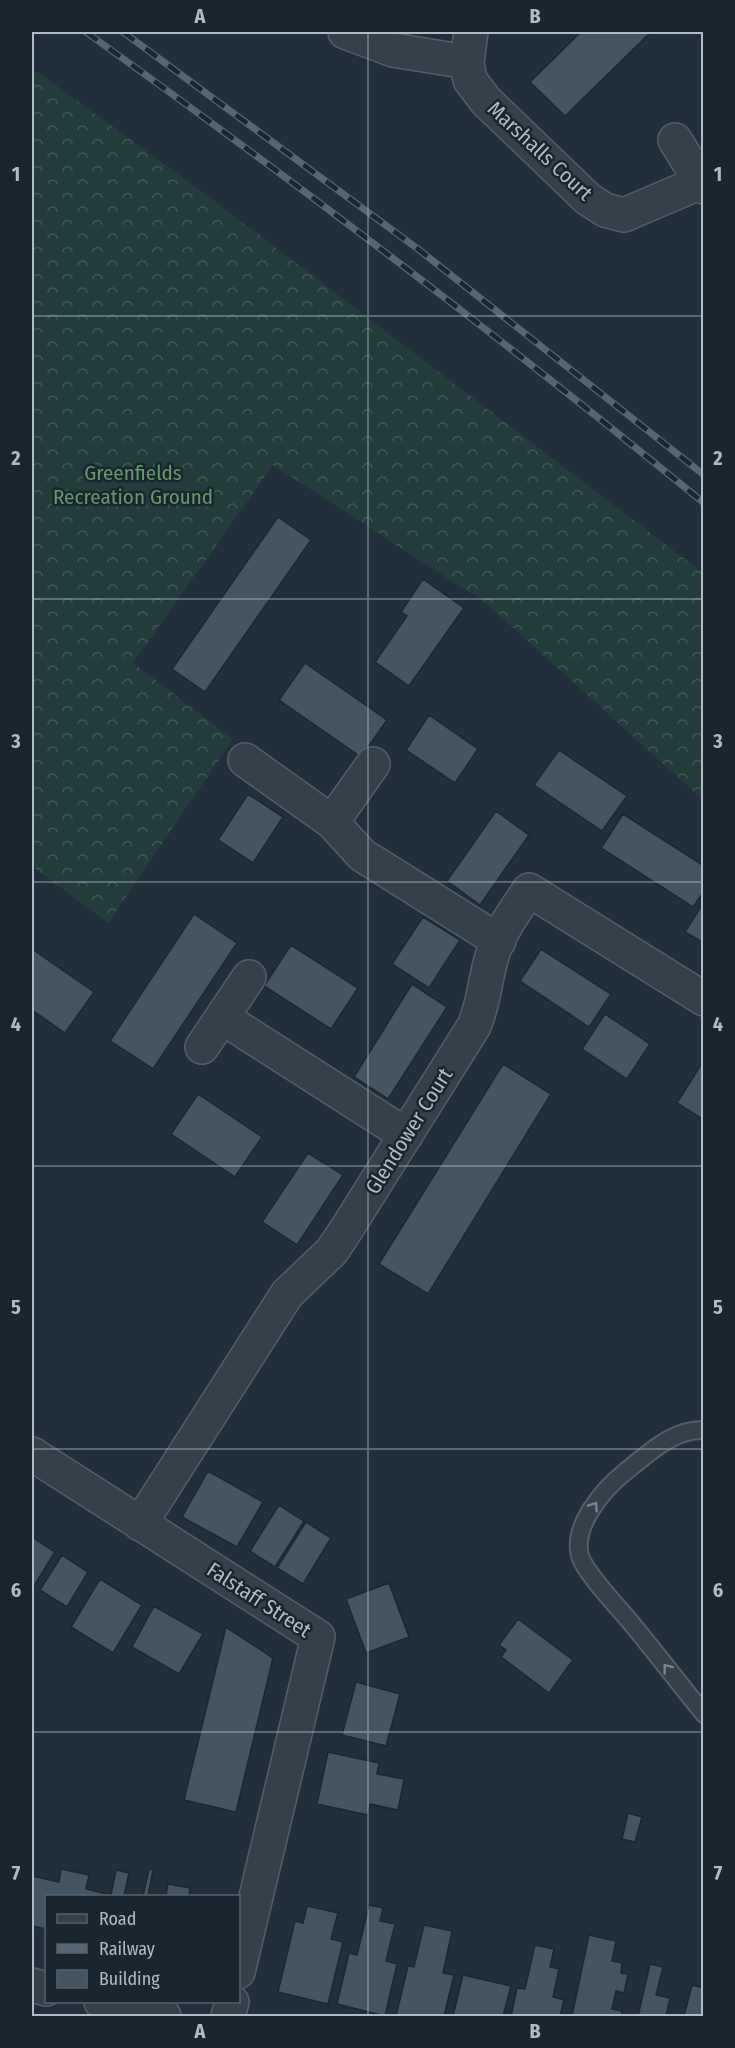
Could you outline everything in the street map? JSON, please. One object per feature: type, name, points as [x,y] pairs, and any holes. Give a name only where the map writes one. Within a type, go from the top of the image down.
[{"type":"street","name":"Marshalls Court","points":[[345,32],[393,50],[469,47],[470,80],[486,101],[588,199],[605,210],[624,215],[702,184],[675,140]]},
{"type":"street","points":[[245,760],[332,822],[362,855],[499,941]]},
{"type":"street","points":[[332,822],[373,764]]},
{"type":"street","name":"Glendower Court","points":[[140,1524],[287,1294],[332,1251],[474,1026],[484,1003],[494,951],[504,927],[529,890],[704,999]]},
{"type":"street","points":[[202,1047],[249,977]]},
{"type":"street","points":[[223,1018],[406,1135]]},
{"type":"street","name":"Falstaff Street","points":[[32,1454],[318,1636],[240,1964]]},
{"type":"street","points":[[109,2003],[164,2016]]},
{"type":"lane","points":[[704,1430],[687,1430],[669,1440],[614,1480],[591,1509],[581,1535],[580,1556],[599,1585],[704,1714]]},
{"type":"green space","name":"Greenfields Recreation Ground","points":[[32,68],[200,190],[703,573],[703,800],[487,604],[273,465],[133,663],[233,739],[108,923],[32,866]]},
{"type":"building","points":[[581,32],[651,32],[565,116],[530,82]]},
{"type":"building","points":[[278,517],[311,540],[205,692],[172,669]]},
{"type":"building","points":[[423,579],[464,608],[409,686],[375,662],[407,616],[401,612]]},
{"type":"building","points":[[305,663],[387,720],[361,757],[279,700]]},
{"type":"building","points":[[429,715],[478,749],[455,783],[406,750]]},
{"type":"building","points":[[559,750],[627,796],[602,831],[534,785]]},
{"type":"building","points":[[248,794],[283,817],[253,863],[218,840]]},
{"type":"building","points":[[496,811],[529,835],[480,905],[447,881]]},
{"type":"building","points":[[623,814],[704,866],[704,891],[693,907],[601,848]]},
{"type":"building","points":[[704,902],[704,943],[685,932]]},
{"type":"building","points":[[194,914],[237,943],[153,1069],[110,1041]]},
{"type":"building","points":[[423,917],[460,940],[429,988],[392,964]]},
{"type":"building","points":[[291,945],[358,988],[331,1029],[264,986]]},
{"type":"building","points":[[32,949],[94,992],[65,1033],[32,1010]]},
{"type":"building","points":[[541,949],[611,994],[589,1027],[520,981]]},
{"type":"building","points":[[412,984],[447,1007],[388,1099],[354,1077]]},
{"type":"building","points":[[605,1014],[650,1044],[627,1079],[582,1049]]},
{"type":"building","points":[[704,1060],[704,1120],[677,1103]]},
{"type":"building","points":[[503,1064],[551,1094],[428,1294],[379,1264]]},
{"type":"building","points":[[198,1094],[262,1137],[235,1177],[171,1134]]},
{"type":"building","points":[[308,1153],[343,1175],[297,1245],[262,1222]]},
{"type":"building","points":[[208,1471],[263,1502],[237,1547],[182,1517]]},
{"type":"building","points":[[279,1505],[304,1521],[275,1567],[250,1551]]},
{"type":"building","points":[[306,1522],[331,1538],[303,1584],[277,1568]]},
{"type":"building","points":[[32,1537],[55,1552],[32,1589]]},
{"type":"building","points":[[62,1555],[88,1572],[67,1607],[40,1590]]},
{"type":"building","points":[[100,1579],[142,1605],[113,1653],[71,1627]]},
{"type":"building","points":[[389,1583],[409,1637],[366,1653],[346,1599]]},
{"type":"building","points":[[154,1606],[203,1634],[179,1674],[132,1647]]},
{"type":"building","points":[[518,1619],[573,1660],[549,1693],[501,1657],[506,1650],[499,1645]]},
{"type":"building","points":[[226,1627],[273,1658],[236,1812],[184,1800]]},
{"type":"building","points":[[356,1682],[400,1694],[386,1746],[342,1735]]},
{"type":"building","points":[[328,1752],[379,1763],[377,1774],[404,1779],[398,1810],[370,1804],[368,1815],[317,1804]]},
{"type":"building","points":[[628,1813],[642,1817],[635,1842],[622,1839]]},
{"type":"building","points":[[61,1869],[89,1875],[86,1889],[111,1895],[45,1895],[45,1929],[32,1926],[32,1876],[59,1882]]},
{"type":"building","points":[[149,1869],[153,1870],[148,1895],[143,1895]]},
{"type":"building","points":[[116,1870],[129,1873],[124,1895],[111,1895]]},
{"type":"building","points":[[168,1884],[190,1888],[189,1895],[166,1895]]},
{"type":"building","points":[[369,1905],[383,1908],[380,1921],[395,1924],[386,1961],[397,1964],[385,2016],[337,2004],[349,1953],[357,1955]]},
{"type":"building","points":[[307,1906],[338,1913],[331,1939],[343,1942],[328,2004],[278,1992],[295,1921],[303,1923]]},
{"type":"building","points":[[424,1925],[452,1931],[443,1973],[454,1975],[444,2016],[396,2016],[408,1966],[414,1967]]},
{"type":"building","points":[[589,1935],[616,1941],[612,1961],[622,1963],[621,1973],[628,1974],[624,1993],[616,1991],[612,2009],[622,2011],[621,2016],[572,2016]]},
{"type":"building","points":[[535,1945],[554,1949],[550,1967],[559,1969],[553,1997],[564,2000],[560,2016],[511,2016],[517,1988],[525,1989]]},
{"type":"building","points":[[650,1964],[663,1967],[656,1995],[670,1998],[666,2016],[638,2016]]},
{"type":"building","points":[[463,1975],[511,1986],[503,2016],[453,2016]]},
{"type":"building","points":[[692,1985],[704,1988],[704,2016],[684,2016]]},
{"type":"railway","points":[[86,32],[399,263],[552,381],[704,503]]},
{"type":"railway","points":[[123,32],[418,249],[704,475]]}]
